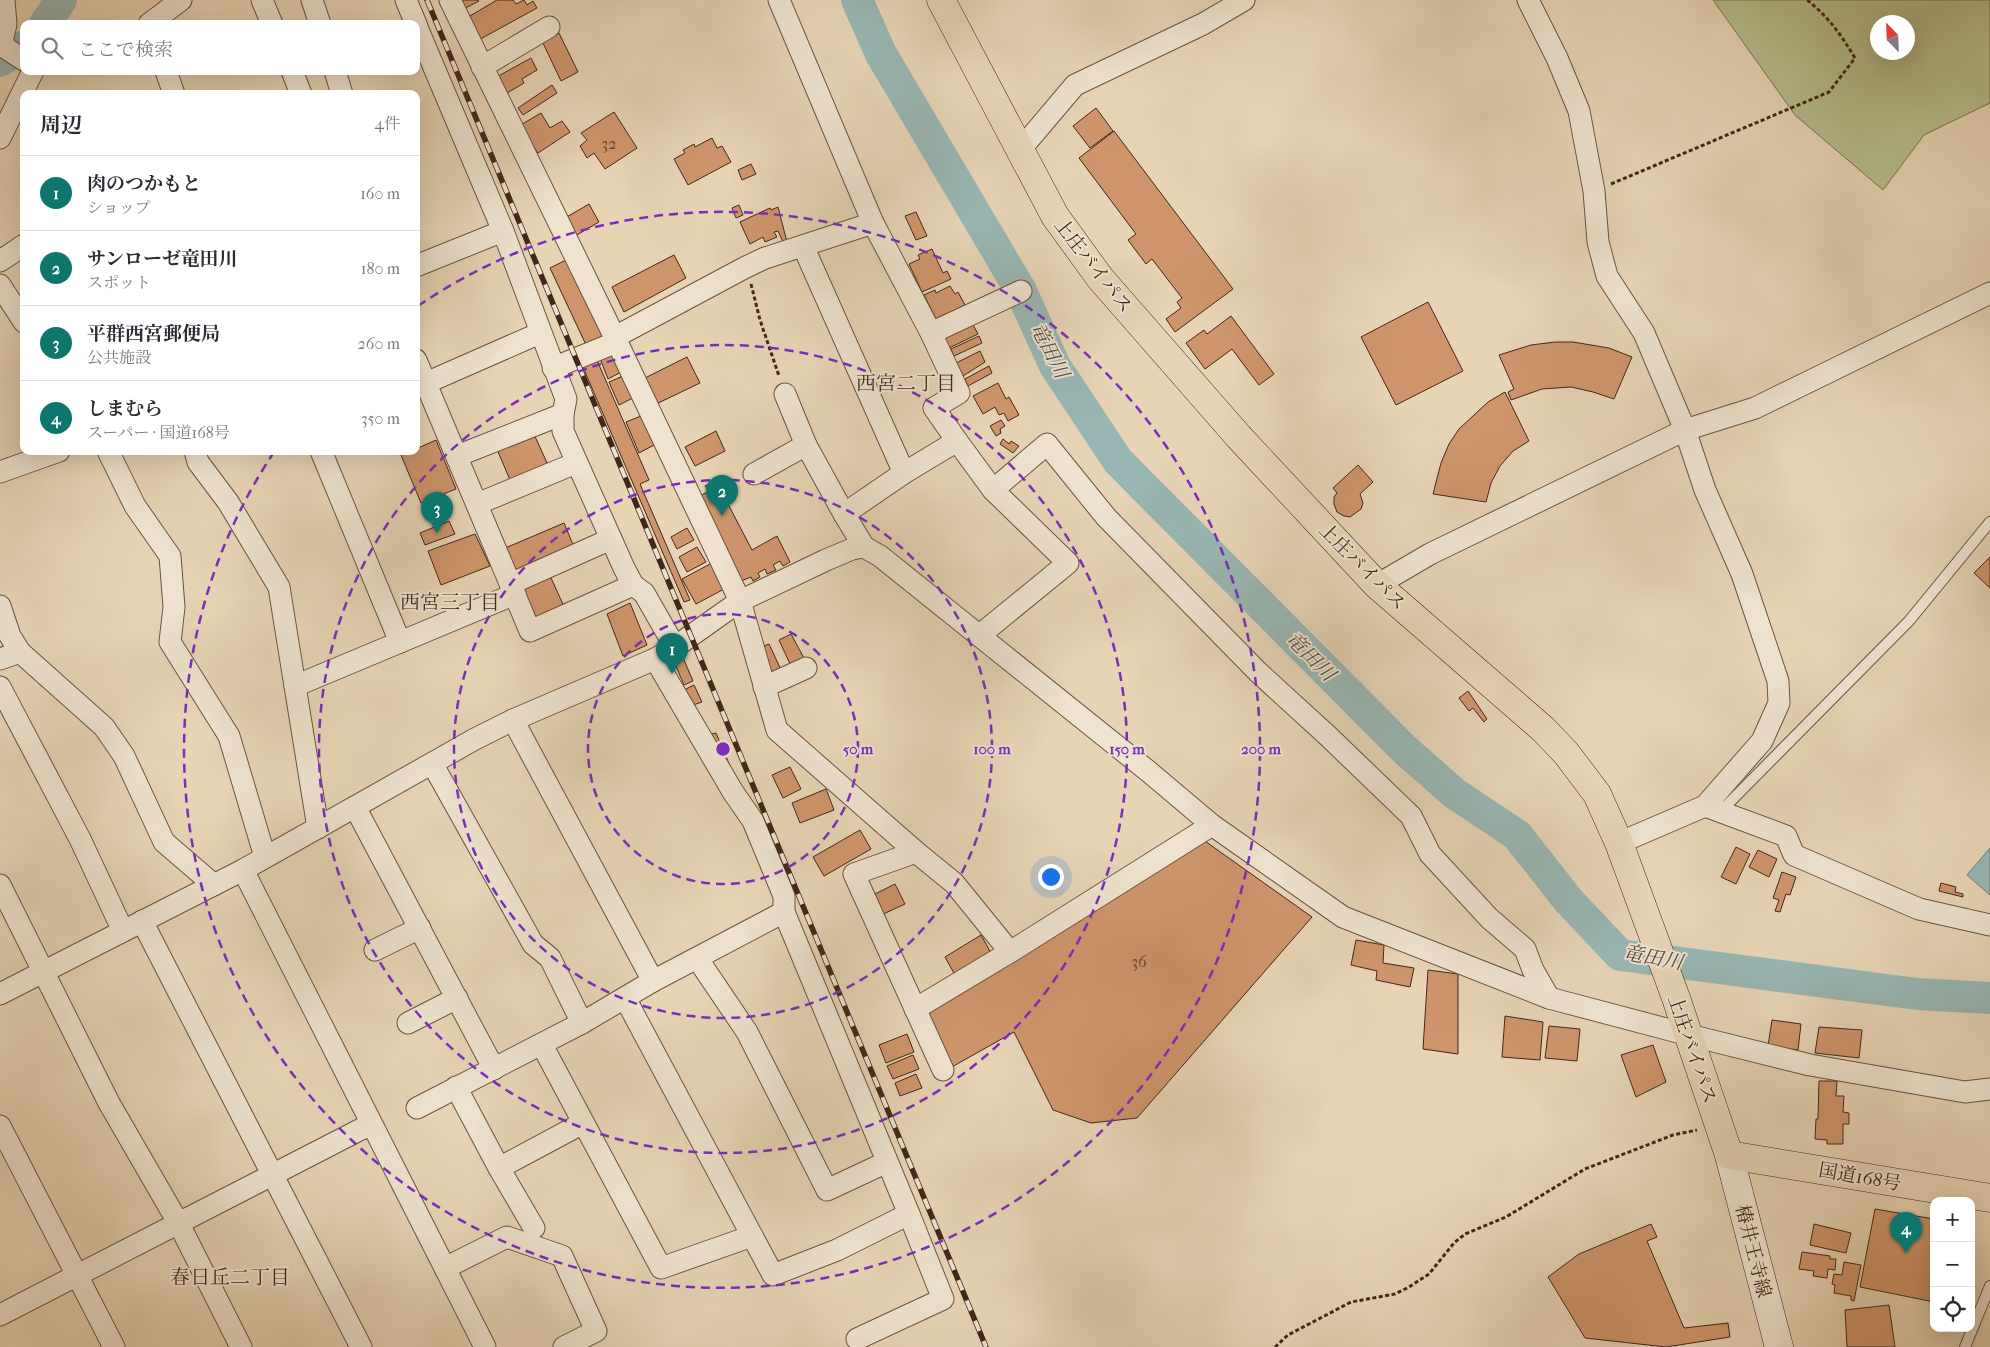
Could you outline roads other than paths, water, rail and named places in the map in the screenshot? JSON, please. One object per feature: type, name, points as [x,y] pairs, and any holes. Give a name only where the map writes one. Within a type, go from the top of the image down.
[{"type":"highway","name":"上庄バイパス","points":[[941,0],[1055,216],[1100,278],[1239,437],[1377,585],[1543,729],[1566,753],[1597,794],[1630,872],[1689,1035],[1729,1155]]},
{"type":"highway","name":"国道168号","points":[[1729,1155],[1990,1198]]},
{"type":"main road","name":"椿井王寺線","points":[[1729,1155],[1779,1347]]},
{"type":"street","points":[[4,0],[8,49]]},
{"type":"street","points":[[154,20],[181,0]]},
{"type":"street","points":[[262,0],[270,20]]},
{"type":"street","points":[[312,0],[319,20]]},
{"type":"street","points":[[406,0],[414,20]]},
{"type":"street","points":[[450,0],[616,340],[740,601],[778,730],[916,852],[954,882],[1010,952]]},
{"type":"street","points":[[779,0],[873,223],[931,333],[959,393],[934,408],[956,441],[994,490],[1068,563],[980,635]]},
{"type":"street","points":[[1020,150],[1075,85],[1203,24],[1244,0]]},
{"type":"street","points":[[1528,0],[1557,58],[1580,111],[1594,191],[1598,242],[1607,276],[1644,333],[1685,430],[1705,490],[1742,574],[1778,682],[1779,703],[1762,742],[1712,809],[1619,843]]},
{"type":"street","points":[[482,67],[549,26]]},
{"type":"street","points":[[420,34],[503,231],[566,399],[563,414],[563,431],[576,463],[633,585],[644,593],[675,648]]},
{"type":"street","points":[[24,90],[31,75]]},
{"type":"street","points":[[167,75],[173,90]]},
{"type":"street","points":[[294,75],[299,90]]},
{"type":"street","points":[[336,75],[341,90]]},
{"type":"street","points":[[0,138],[20,97]]},
{"type":"street","points":[[553,368],[616,340],[746,266],[873,223]]},
{"type":"street","points":[[420,264],[503,231]]},
{"type":"street","points":[[803,246],[904,473]]},
{"type":"street","points":[[0,261],[20,248]]},
{"type":"street","points":[[0,285],[20,316]]},
{"type":"street","points":[[931,333],[1021,291]]},
{"type":"street","points":[[1377,585],[1430,554],[1685,430],[1754,408],[1990,293]]},
{"type":"street","points":[[426,384],[540,333]]},
{"type":"street","points":[[420,370],[530,631],[633,585]]},
{"type":"street","points":[[785,394],[806,445],[864,547],[880,556],[980,635],[1148,770],[1212,825],[1343,917],[1549,998],[1810,1065],[1965,1092],[1990,1089]]},
{"type":"street","points":[[457,456],[563,414]]},
{"type":"street","points":[[844,514],[904,473],[956,441]]},
{"type":"street","points":[[994,490],[1046,444],[1106,517],[1258,672],[1411,816],[1430,854],[1489,918],[1525,949],[1533,970],[1549,998]]},
{"type":"street","points":[[754,474],[806,445]]},
{"type":"street","points":[[0,472],[48,455]]},
{"type":"street","points":[[110,455],[135,506],[170,556],[174,607],[170,642],[229,736],[265,857]]},
{"type":"street","points":[[196,455],[198,462],[228,502],[279,587],[318,828]]},
{"type":"street","points":[[323,455],[400,642]]},
{"type":"street","points":[[477,504],[576,463]]},
{"type":"street","points":[[295,686],[400,642],[513,589],[611,539]]},
{"type":"street","points":[[0,994],[43,970],[243,870],[475,739],[513,720],[655,659],[675,648],[740,601],[826,560],[852,549],[864,547]]},
{"type":"street","points":[[0,606],[10,636],[10,655],[104,727],[124,756],[164,842],[214,884]]},
{"type":"street","points":[[655,659],[733,792],[753,821],[784,896],[784,912],[943,1299],[857,1339]]},
{"type":"street","points":[[764,687],[806,668]]},
{"type":"street","points":[[0,687],[80,839],[132,926],[273,1174],[361,1347]]},
{"type":"street","points":[[513,720],[653,981]]},
{"type":"street","points":[[433,764],[533,944],[550,958],[582,1023]]},
{"type":"street","points":[[355,807],[494,1069]]},
{"type":"street","points":[[1712,809],[1786,836],[1794,855],[1919,909],[1990,925]]},
{"type":"street","points":[[915,1009],[1010,952],[1212,825]]},
{"type":"street","points":[[916,852],[854,874],[943,1070]]},
{"type":"street","points":[[243,870],[485,1347]]},
{"type":"street","points":[[0,885],[109,1103],[179,1224],[241,1347]]},
{"type":"street","points":[[417,1108],[582,1023],[653,981],[784,912]]},
{"type":"street","points":[[375,950],[420,928]]},
{"type":"street","points":[[697,958],[748,1032],[827,1190],[887,1162]]},
{"type":"street","points":[[408,1023],[457,998]]},
{"type":"street","points":[[625,998],[773,1275],[837,1250],[908,1214]]},
{"type":"street","points":[[542,1044],[661,1268],[752,1236]]},
{"type":"street","points":[[456,1087],[499,1168],[534,1228]]},
{"type":"street","points":[[499,1168],[583,1122]]},
{"type":"street","points":[[0,1315],[371,1124]]},
{"type":"street","points":[[0,1126],[114,1347]]},
{"type":"street","points":[[445,1268],[507,1237],[562,1256],[596,1331],[564,1347]]},
{"type":"lane","points":[[1712,809],[1909,621],[1990,522]]},
{"type":"lane","points":[[1965,1347],[1990,1286]]},
{"type":"water","points":[[1990,848],[1990,895],[1967,875]]},
{"type":"waterway","points":[[48,20],[61,0]]},
{"type":"waterway","name":"竜田川","points":[[857,0],[881,54],[1021,291],[1055,366],[1118,461],[1404,749],[1454,793],[1517,835],[1568,900],[1620,955],[1917,994],[1990,998]]},
{"type":"waterway","points":[[0,61],[20,48]]},
{"type":"railway","points":[[427,0],[986,1347]]},
{"type":"place","name":"サンローゼ竜田川","points":[[722,516]]},
{"type":"place","name":"平群西宮郵便局","points":[[437,533]]},
{"type":"place","name":"肉のつかもと","points":[[672,674]]},
{"type":"place","name":"しまむら","points":[[1906,1253]]},
{"type":"district","name":"西宮二丁目","points":[[906,383]]},
{"type":"district","name":"西宮三丁目","points":[[450,602]]},
{"type":"district","name":"春日丘二丁目","points":[[230,1277]]}]
